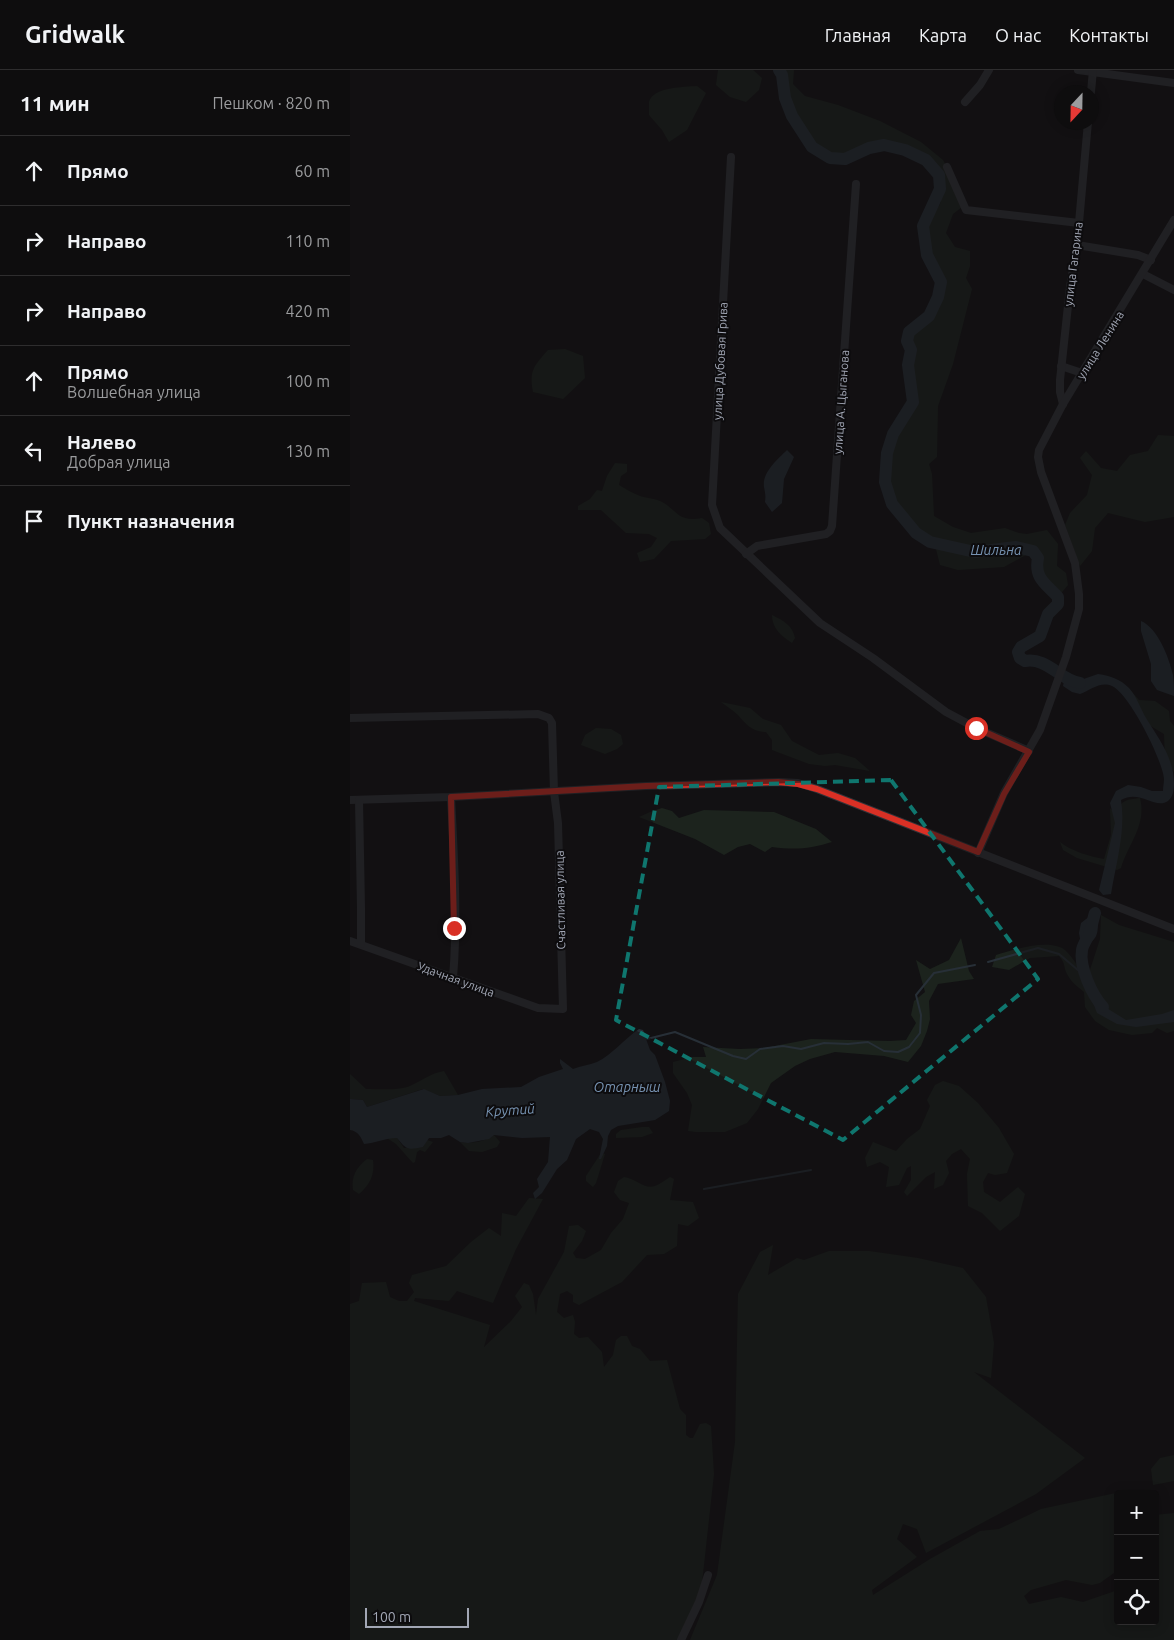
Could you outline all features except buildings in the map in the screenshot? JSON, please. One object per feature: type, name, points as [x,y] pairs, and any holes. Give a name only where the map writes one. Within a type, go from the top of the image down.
[{"type":"street","points":[[964,102],[980,85],[990,70]]},
{"type":"street","points":[[1078,70],[1174,83]]},
{"type":"street","points":[[1092,85],[1093,72]]},
{"type":"street","name":"улица Гагарина","points":[[1063,404],[1060,392],[1061,366],[1077,245],[1087,130]]},
{"type":"street","name":"улица Дубовая Грива","points":[[731,156],[712,505],[720,528],[820,623],[873,658],[946,712],[1029,752]]},
{"type":"street","points":[[948,167],[966,210],[1079,222]]},
{"type":"street","name":"улица А. Цыганова","points":[[746,554],[757,546],[826,534],[832,526],[856,184]]},
{"type":"street","name":"улица Ленина","points":[[978,852],[1004,794],[1040,730],[1066,657],[1079,609],[1078,579],[1062,527],[1041,472],[1038,457],[1039,450],[1063,404],[1174,220]]},
{"type":"street","points":[[1077,245],[1138,255],[1151,260]]},
{"type":"street","points":[[1143,274],[1174,290]]},
{"type":"street","points":[[1061,366],[1082,373]]},
{"type":"street","name":"Счастливая улица","points":[[350,718],[544,715],[549,718],[552,723],[554,792],[558,822],[563,1009]]},
{"type":"street","points":[[350,800],[451,797],[646,786],[778,782],[798,784],[817,789],[1174,929]]},
{"type":"street","points":[[451,797],[455,907],[453,978]]},
{"type":"street","points":[[359,800],[362,908],[360,944]]},
{"type":"street","name":"Удачная улица","points":[[350,941],[538,1008],[563,1009]]},
{"type":"street","points":[[681,1640],[699,1602],[708,1575]]},
{"type":"highlighted area","points":[[891,780],[1038,979],[843,1140],[616,1020],[659,787]]},
{"type":"shaded area","points":[[718,70],[753,70],[762,78],[759,90],[746,102],[730,97],[716,85]]},
{"type":"shaded area","points":[[779,70],[794,70],[793,84],[805,96],[838,105],[880,121],[921,142],[943,160],[947,167],[962,207],[953,214],[946,233],[955,247],[970,251],[970,266],[966,278],[972,289],[953,364],[938,406],[937,457],[929,464],[932,474],[934,516],[953,527],[971,533],[1005,528],[1027,534],[1047,530],[1058,544],[1057,566],[1066,573],[1068,585],[1058,597],[1039,575],[1038,558],[1033,551],[1004,567],[958,570],[940,565],[936,549],[930,542],[916,533],[892,504],[885,482],[887,453],[893,434],[913,402],[908,365],[911,350],[907,341],[909,332],[929,316],[938,297],[941,282],[927,255],[923,226],[928,224],[941,202],[939,175],[926,160],[905,150],[884,145],[869,148],[845,159],[830,158],[812,147],[792,116],[785,98],[782,75]]},
{"type":"shaded area","points":[[697,86],[706,93],[687,130],[669,142],[662,130],[649,115],[649,102],[656,93]]},
{"type":"shaded area","points":[[565,349],[583,356],[585,378],[563,399],[533,392],[532,373],[539,360],[548,350]]},
{"type":"shaded area","points":[[1158,435],[1174,436],[1174,517],[1145,522],[1108,513],[1095,528],[1092,551],[1080,566],[1065,525],[1070,513],[1087,495],[1092,475],[1080,458],[1086,451],[1101,468],[1117,471],[1130,455],[1148,451]]},
{"type":"shaded area","points":[[615,463],[627,464],[627,472],[621,476],[619,485],[640,496],[655,499],[666,504],[687,519],[702,518],[709,523],[711,534],[705,539],[671,541],[654,559],[640,562],[637,553],[651,547],[657,538],[649,534],[626,533],[601,510],[578,510],[578,506],[590,499],[597,490],[602,491],[607,476]]},
{"type":"shaded area","points":[[772,615],[784,621],[790,627],[795,638],[792,643],[778,631],[772,620]]},
{"type":"shaded area","points":[[1123,688],[1131,691],[1139,700],[1155,701],[1169,711],[1170,721],[1174,726],[1174,772],[1165,759],[1164,734],[1144,722]]},
{"type":"shaded area","points":[[721,702],[750,708],[763,719],[781,725],[792,741],[819,755],[838,753],[855,758],[870,771],[835,765],[809,764],[772,750],[772,740],[766,732],[757,731],[750,727]]},
{"type":"shaded area","points":[[596,728],[611,729],[621,735],[623,744],[605,754],[581,745],[585,735]]},
{"type":"shaded area","points":[[1140,798],[1141,817],[1139,826],[1121,868],[1117,870],[1077,858],[1063,850],[1060,842],[1081,853],[1104,859],[1111,835],[1110,808],[1116,814],[1120,805],[1125,801]]},
{"type":"shaded area","points":[[662,808],[672,811],[679,818],[704,810],[774,812],[816,829],[832,842],[802,848],[772,847],[765,852],[750,844],[738,847],[724,855],[695,839],[639,817]]},
{"type":"shaded area","points":[[1101,915],[1119,925],[1174,942],[1174,1031],[1167,1033],[1157,1028],[1152,1033],[1132,1035],[1109,1030],[1095,1021],[1085,1007],[1084,992],[1069,977],[1059,956],[1030,958],[1009,970],[992,967],[996,955],[1031,946],[1050,945],[1065,950],[1087,979],[1100,939]]},
{"type":"shaded area","points":[[961,938],[969,971],[974,979],[938,984],[929,1001],[930,1019],[927,1031],[921,1046],[908,1062],[884,1056],[835,1052],[810,1059],[795,1066],[771,1083],[758,1109],[747,1123],[725,1132],[688,1131],[692,1105],[687,1093],[673,1073],[673,1062],[693,1057],[706,1057],[703,1047],[764,1048],[811,1039],[906,1040],[916,1023],[911,1015],[914,1001],[925,992],[916,960],[930,969],[949,960]]},
{"type":"shaded area","points":[[444,1071],[458,1095],[440,1096],[423,1089],[367,1107],[363,1100],[350,1099],[350,1074],[366,1089],[389,1089],[407,1087]]},
{"type":"shaded area","points":[[943,1081],[959,1086],[978,1103],[999,1128],[1014,1154],[1007,1173],[995,1175],[988,1173],[983,1182],[984,1192],[1000,1202],[1018,1187],[1025,1194],[1019,1216],[1000,1231],[982,1213],[968,1206],[967,1174],[970,1159],[961,1149],[952,1154],[946,1161],[949,1173],[943,1185],[934,1189],[935,1172],[926,1177],[907,1196],[904,1192],[911,1180],[911,1166],[907,1168],[899,1185],[886,1187],[889,1167],[880,1162],[867,1167],[865,1158],[873,1142],[896,1151],[920,1129],[930,1106],[927,1100],[935,1085]]},
{"type":"shaded area","points":[[649,1127],[653,1133],[642,1137],[616,1138],[616,1134],[621,1130]]},
{"type":"shaded area","points":[[494,1135],[500,1142],[497,1147],[482,1152],[469,1151],[460,1142],[478,1142]]},
{"type":"shaded area","points":[[387,1138],[397,1138],[404,1148],[423,1147],[427,1140],[433,1142],[425,1152],[420,1150],[417,1152],[415,1162],[413,1163],[396,1144]]},
{"type":"shaded area","points":[[601,1153],[605,1154],[593,1187],[586,1181],[586,1176]]},
{"type":"shaded area","points":[[367,1159],[373,1160],[372,1175],[369,1183],[359,1194],[353,1190],[354,1176],[357,1169]]},
{"type":"shaded area","points":[[624,1177],[651,1187],[670,1177],[674,1179],[670,1200],[693,1202],[699,1218],[688,1226],[678,1224],[677,1246],[664,1254],[647,1255],[622,1282],[579,1305],[573,1302],[573,1295],[567,1291],[560,1294],[557,1312],[564,1318],[573,1315],[575,1322],[574,1334],[579,1338],[588,1337],[602,1352],[604,1367],[613,1355],[616,1340],[621,1336],[627,1336],[632,1346],[640,1349],[650,1361],[667,1360],[680,1409],[686,1415],[686,1435],[693,1438],[700,1424],[706,1423],[711,1426],[714,1474],[702,1583],[699,1598],[680,1640],[350,1640],[350,1304],[359,1301],[362,1283],[386,1282],[390,1297],[399,1301],[407,1301],[414,1292],[409,1283],[412,1275],[446,1266],[489,1228],[501,1236],[502,1213],[516,1216],[529,1198],[543,1199],[516,1249],[493,1303],[457,1291],[449,1301],[415,1298],[414,1301],[490,1325],[484,1347],[511,1321],[522,1307],[515,1296],[524,1283],[529,1285],[533,1294],[536,1315],[538,1299],[564,1252],[569,1226],[578,1225],[586,1231],[582,1241],[573,1253],[576,1258],[585,1259],[601,1250],[611,1233],[623,1219],[629,1203],[620,1200],[614,1192],[618,1181]]},
{"type":"shaded area","points":[[773,1245],[768,1275],[797,1258],[804,1260],[829,1251],[869,1251],[918,1258],[963,1268],[986,1297],[994,1343],[991,1378],[974,1372],[1085,1458],[1036,1494],[926,1553],[917,1529],[903,1524],[897,1539],[917,1557],[872,1590],[873,1595],[930,1559],[980,1531],[999,1529],[1041,1509],[1114,1493],[1114,1573],[1100,1583],[1092,1585],[1066,1580],[1031,1590],[1024,1596],[1029,1604],[1061,1597],[1083,1602],[1114,1591],[1114,1625],[1159,1625],[1159,1515],[1174,1513],[1174,1640],[690,1640],[717,1575],[735,1442],[738,1294],[760,1252]]},
{"type":"shaded area","points":[[1174,1455],[1174,1481],[1153,1485],[1151,1469],[1160,1458]]},
{"type":"water","points":[[787,450],[794,457],[784,479],[782,503],[772,512],[765,502],[765,476],[771,466]]},
{"type":"water","points":[[1141,621],[1153,630],[1166,652],[1173,675],[1174,696],[1157,690],[1151,681],[1151,664],[1141,631]]},
{"type":"water","points":[[1098,674],[1119,680],[1132,691],[1169,757],[1174,784],[1171,798],[1163,803],[1135,797],[1121,800],[1122,823],[1118,859],[1111,894],[1103,895],[1099,890],[1115,823],[1110,803],[1116,791],[1128,785],[1152,791],[1163,791],[1164,779],[1158,758],[1144,728],[1119,691],[1112,686],[1103,685],[1080,694],[1072,692],[1063,686],[1065,676],[1075,682]]},
{"type":"water","points":[[1090,916],[1098,919],[1097,935],[1082,950],[1079,933],[1081,923]]},
{"type":"water","points":[[1096,991],[1105,1007],[1126,1020],[1174,1010],[1174,1022],[1136,1027],[1117,1024],[1097,1013],[1091,997]]},
{"type":"water","name":"Отарныш","points":[[639,1029],[643,1030],[665,1082],[670,1101],[669,1111],[655,1120],[618,1126],[611,1130],[601,1159],[599,1159],[603,1139],[599,1132],[590,1129],[576,1139],[567,1160],[557,1169],[542,1193],[535,1199],[533,1193],[539,1187],[537,1179],[548,1162],[550,1137],[522,1138],[494,1135],[489,1139],[468,1143],[460,1142],[449,1135],[441,1138],[429,1138],[423,1147],[410,1149],[405,1147],[397,1138],[364,1144],[357,1133],[350,1130],[350,1099],[363,1100],[367,1107],[424,1089],[440,1096],[458,1095],[482,1089],[521,1087],[539,1077],[563,1069],[560,1059],[573,1069],[597,1062]]},
{"type":"waterway","name":"Шильна","points":[[779,70],[782,75],[785,98],[792,116],[812,147],[830,158],[845,159],[869,148],[884,145],[905,150],[926,160],[939,175],[940,189],[923,226],[927,255],[941,282],[938,297],[929,316],[909,332],[907,341],[911,350],[908,365],[913,402],[893,434],[887,453],[885,482],[892,504],[916,533],[930,542],[975,552],[1016,547],[1033,551],[1038,558],[1039,575],[1058,597],[1058,604],[1048,614],[1040,636],[1021,647],[1018,652],[1020,658],[1025,661],[1040,662],[1066,678],[1080,683]]},
{"type":"waterway","name":"Шильна","points":[[1095,913],[1083,948],[1082,964],[1087,980],[1103,1007]]},
{"type":"waterway","points":[[988,962],[1038,948],[1059,954],[1085,976]]},
{"type":"waterway","points":[[647,1039],[675,1032],[733,1056],[746,1059],[760,1049],[783,1046],[801,1049],[824,1043],[848,1044],[868,1042],[884,1051],[898,1052],[909,1047],[920,1033],[921,1015],[916,995],[934,973],[975,965]]},
{"type":"waterway","points":[[704,1189],[811,1170]]},
{"type":"route","points":[[454,928],[451,797],[646,786],[703,786],[778,782],[798,784],[817,789],[978,852],[1004,794],[1029,752],[976,728]]},
{"type":"water label","name":"Крутий","points":[[510,1110]]}]
